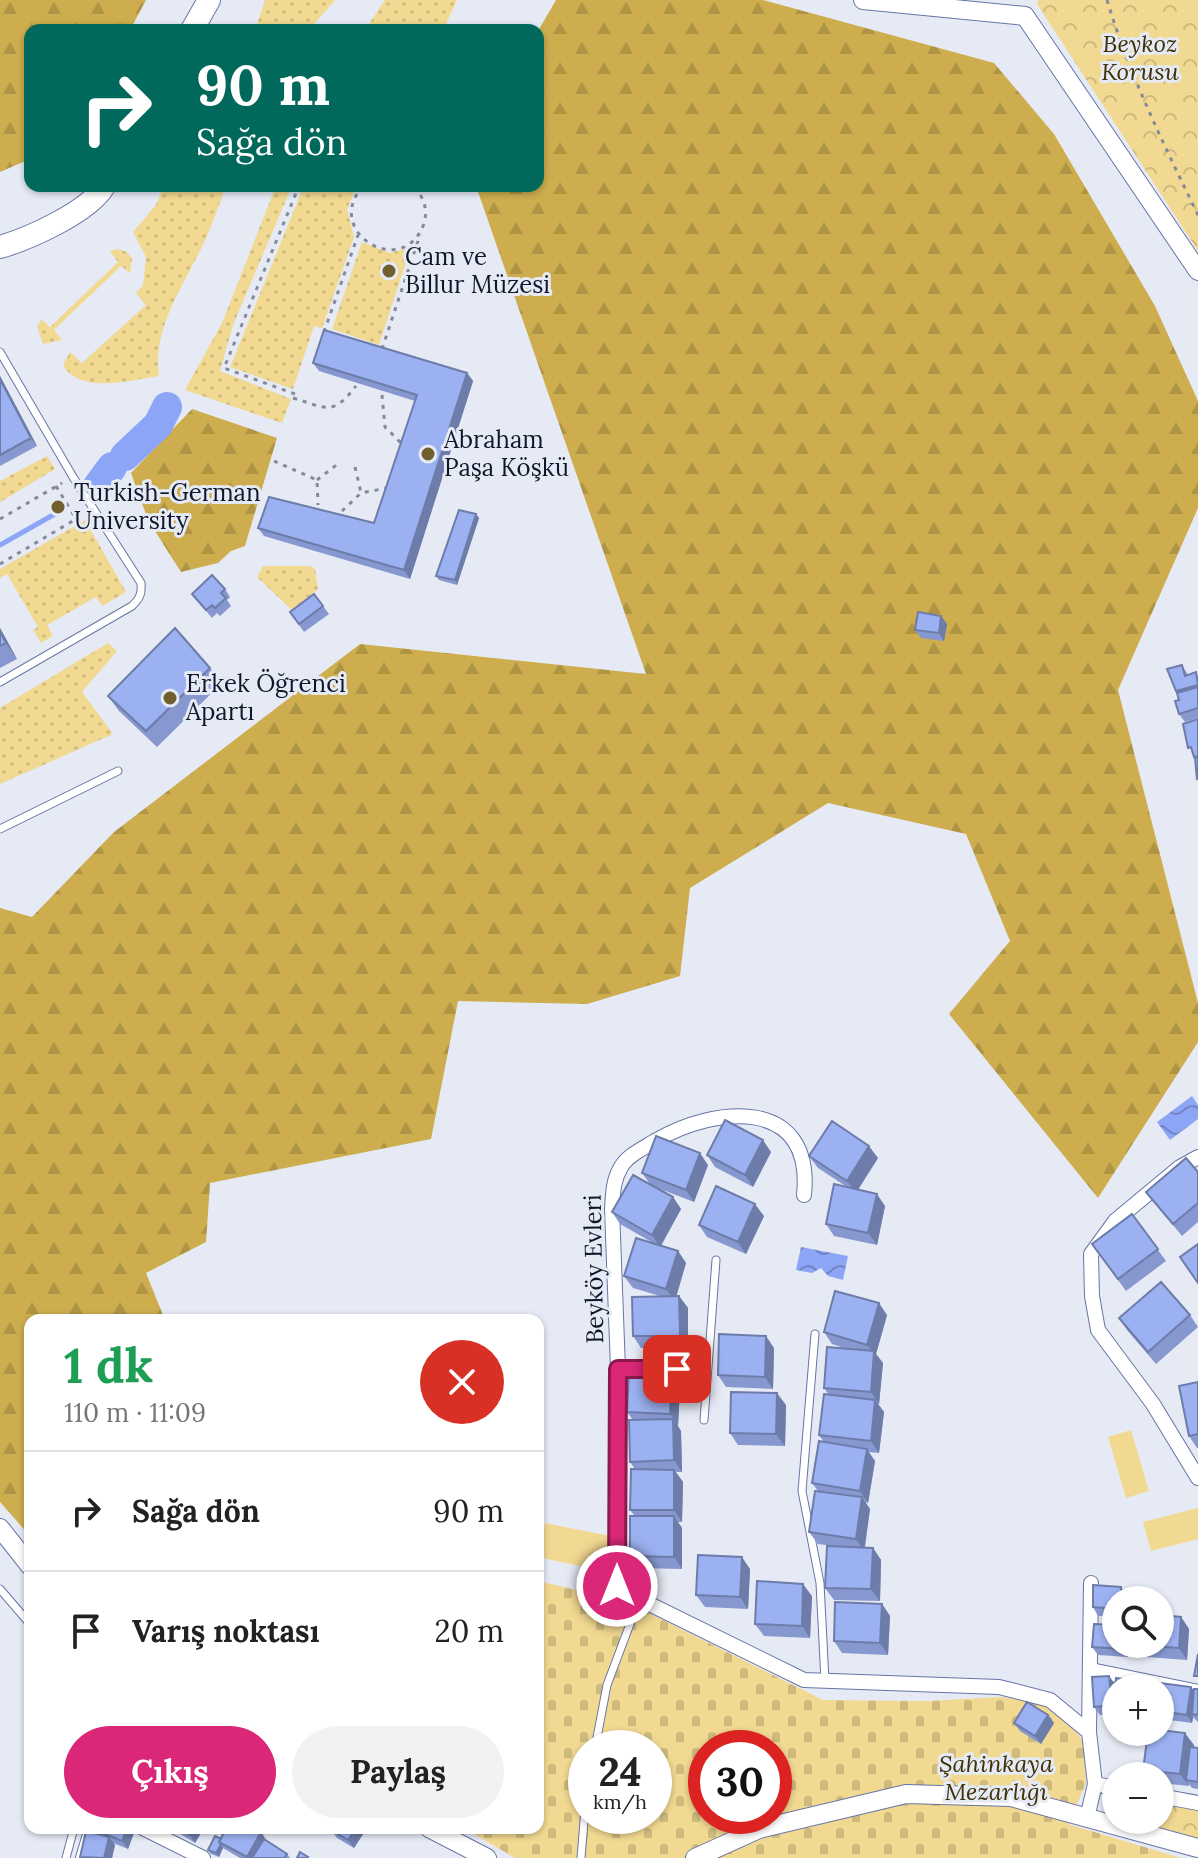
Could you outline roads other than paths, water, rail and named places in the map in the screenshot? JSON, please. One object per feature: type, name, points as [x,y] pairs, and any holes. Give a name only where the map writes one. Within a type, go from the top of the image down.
[{"type":"main road","points":[[195,24],[209,0]]},
{"type":"main road","points":[[0,247],[23,241],[101,192]]},
{"type":"street","points":[[863,0],[1025,16],[1198,271]]},
{"type":"street","name":"Beyköy Evleri","points":[[804,1195],[802,1150],[788,1131],[765,1119],[713,1120],[674,1130],[622,1165],[614,1186],[612,1209],[618,1369],[619,1589],[804,1680],[999,1687],[1050,1700],[1089,1732]]},
{"type":"street","points":[[1198,1157],[1180,1167],[1115,1221],[1091,1254],[1092,1296],[1098,1330],[1153,1404],[1198,1478]]},
{"type":"street","points":[[0,1528],[24,1558]]},
{"type":"street","points":[[1087,1818],[1095,1784],[1089,1732],[1091,1583]]},
{"type":"street","points":[[1091,1670],[1198,1692]]},
{"type":"street","points":[[1095,1784],[1102,1785]]},
{"type":"street","points":[[695,1858],[759,1829],[906,1794],[1011,1797],[1198,1848]]},
{"type":"street","points":[[1174,1799],[1198,1803]]},
{"type":"street","points":[[83,1858],[90,1834]]},
{"type":"street","points":[[155,1834],[203,1858]]},
{"type":"street","points":[[437,1834],[460,1852],[487,1858]]},
{"type":"lane","points":[[0,354],[141,583],[140,598],[0,682]]},
{"type":"lane","points":[[0,829],[118,771]]},
{"type":"lane","points":[[704,1420],[716,1260]]},
{"type":"lane","points":[[815,1334],[802,1491],[820,1583],[825,1683]]},
{"type":"lane","points":[[618,1369],[706,1369]]},
{"type":"lane","points":[[0,1589],[24,1617]]},
{"type":"lane","points":[[598,1730],[607,1685],[630,1624]]},
{"type":"lane","points":[[66,1858],[72,1834]]},
{"type":"lane","points":[[581,1858],[583,1834]]},
{"type":"water","points":[[1192,1096],[1198,1105],[1198,1119],[1170,1140],[1157,1122]]},
{"type":"water","points":[[801,1247],[848,1256],[843,1280],[828,1276],[821,1268],[812,1273],[796,1270]]},
{"type":"waterway","points":[[125,456],[158,425],[167,407]]},
{"type":"waterway","points":[[98,486],[112,467]]},
{"type":"waterway","points":[[0,545],[60,511]]},
{"type":"place","name":"Cam ve Billur Müzesi","points":[[389,271]]},
{"type":"place","name":"Abraham Paşa Köşkü","points":[[428,454]]},
{"type":"place","name":"Turkish-German University","points":[[58,507]]},
{"type":"place","name":"Erkek Öğrenci Apartı","points":[[170,698]]},
{"type":"park label","name":"Beykoz Korusu","points":[[1140,58]]},
{"type":"park label","name":"Şahinkaya Mezarlığı","points":[[996,1778]]}]
